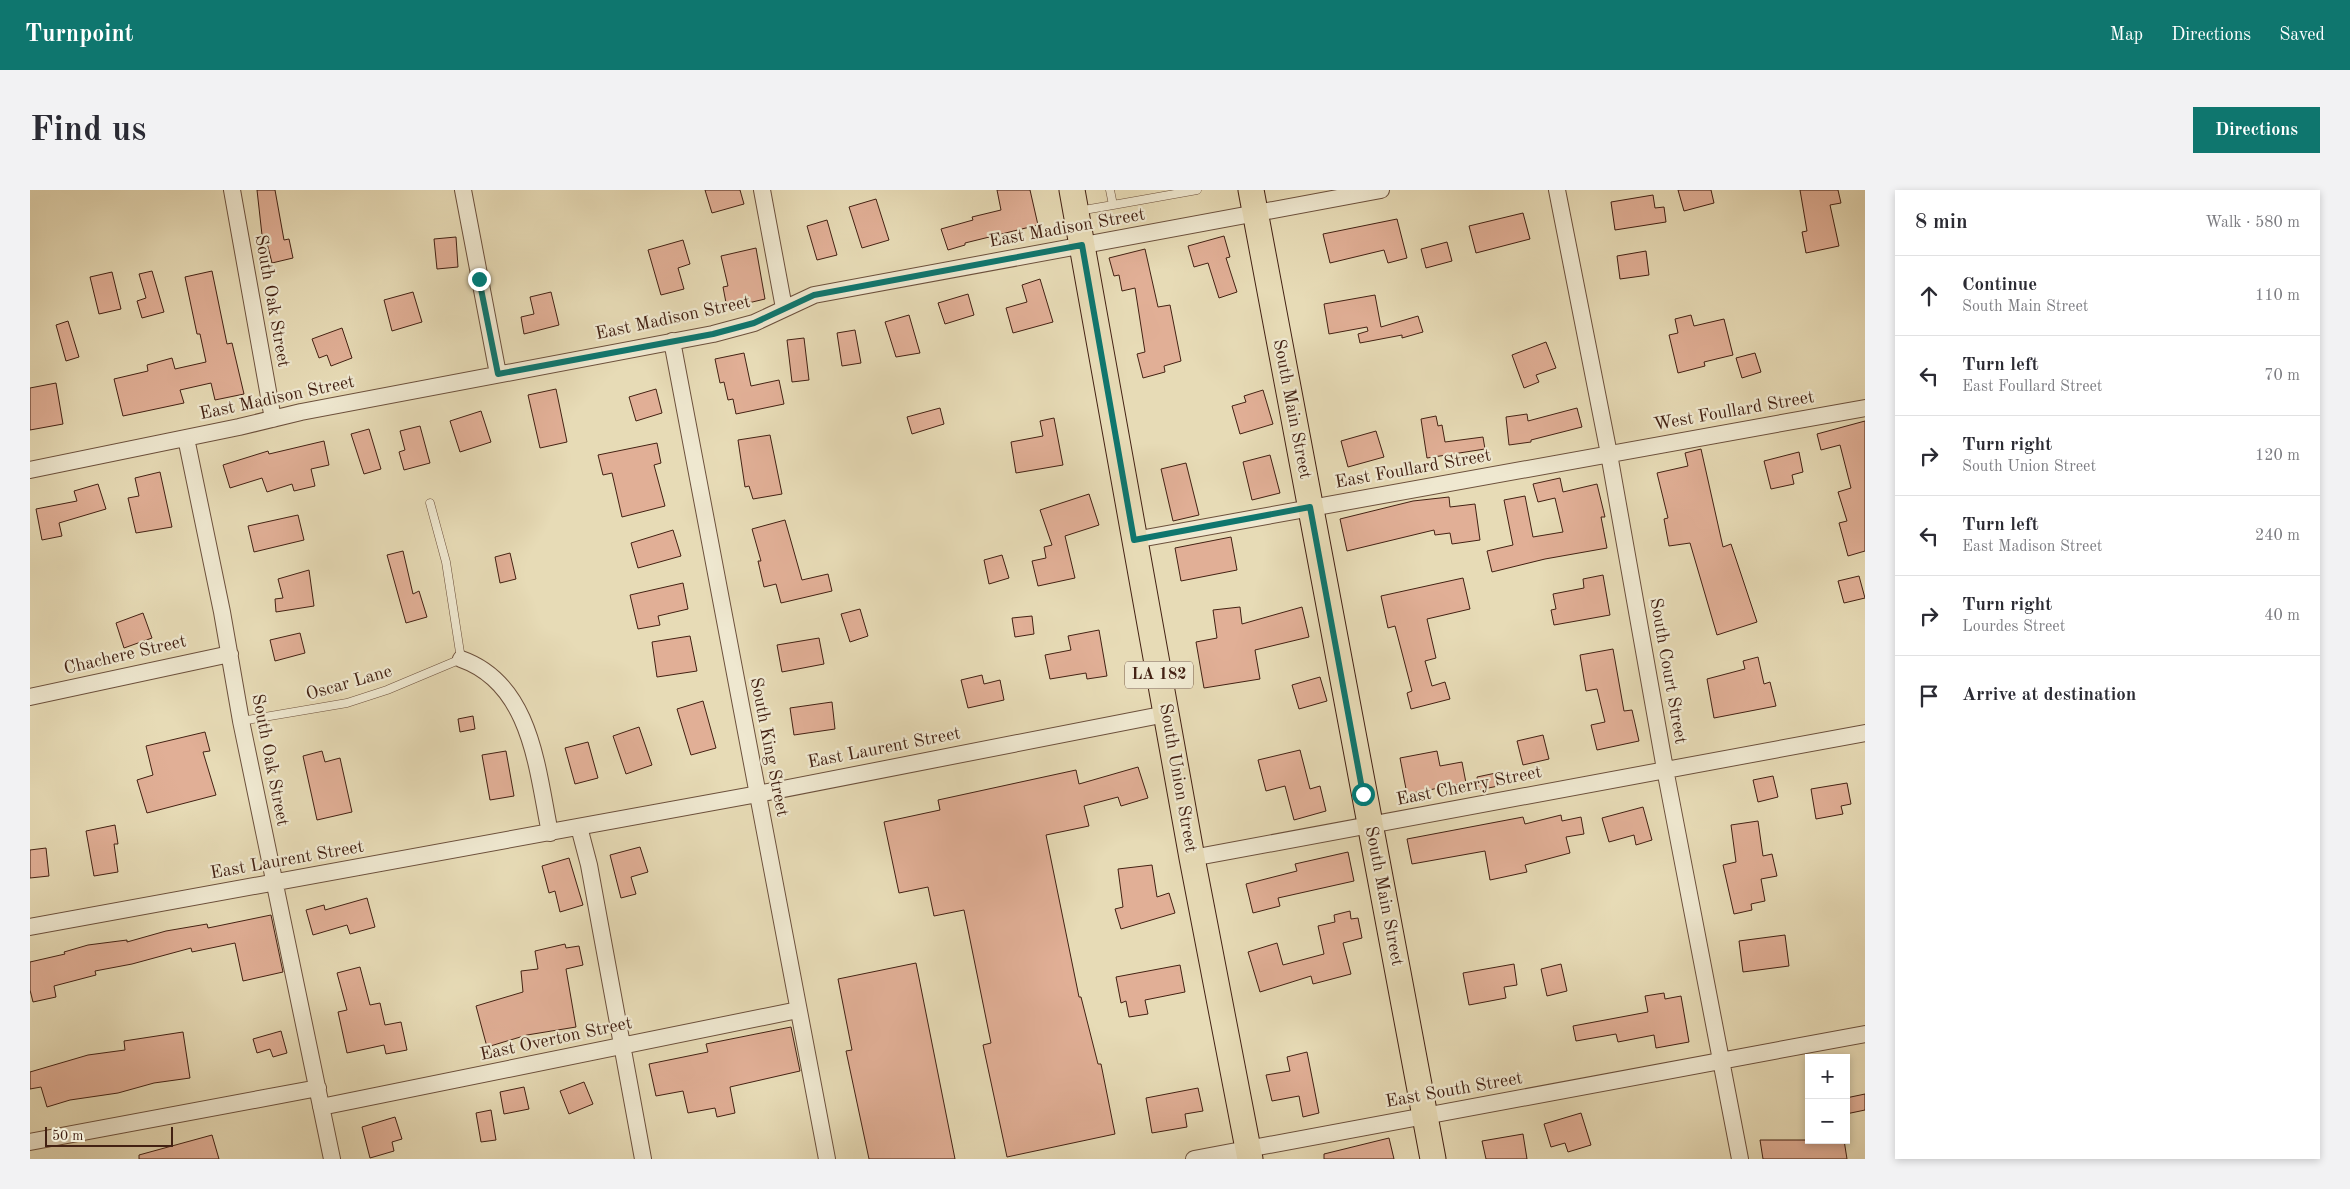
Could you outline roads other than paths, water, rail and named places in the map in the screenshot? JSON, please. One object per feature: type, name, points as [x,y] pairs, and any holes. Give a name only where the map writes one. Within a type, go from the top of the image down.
[{"type":"main road","name":"South Union Street","points":[[1074,201],[1192,858],[1249,1153]]},
{"type":"main road","name":"South Main Street","points":[[1253,202],[1433,1159]]},
{"type":"street","name":"South Oak Street","points":[[232,190],[273,419]]},
{"type":"street","points":[[463,190],[498,374]]},
{"type":"street","points":[[762,190],[784,308]]},
{"type":"street","name":"East Madison Street","points":[[30,470],[273,419],[672,341],[754,323],[814,295],[1082,245],[1253,202],[1382,190]]},
{"type":"street","name":"South Court Street","points":[[1557,190],[1610,454],[1665,770],[1740,1159]]},
{"type":"street","name":"South King Street","points":[[672,341],[827,1159]]},
{"type":"street","name":"West Foullard Street","points":[[1610,454],[1865,408]]},
{"type":"street","name":"South Oak Street","points":[[186,438],[230,654],[241,721],[321,1107]]},
{"type":"street","name":"East Foullard Street","points":[[1134,540],[1610,454]]},
{"type":"street","name":"Chachere Street","points":[[30,697],[230,654]]},
{"type":"street","points":[[461,659],[473,663],[488,675],[504,689],[518,706],[526,725],[550,832]]},
{"type":"street","name":"East Laurent Street","points":[[30,927],[758,794],[1166,714]]},
{"type":"street","name":"East Cherry Street","points":[[1192,858],[1865,733]]},
{"type":"street","points":[[579,827],[589,865],[643,1159]]},
{"type":"street","name":"East Overton Street","points":[[321,1107],[798,1010]]},
{"type":"street","name":"East South Street","points":[[1194,1159],[1249,1153],[1425,1117],[1865,1034]]},
{"type":"street","points":[[30,1142],[318,1088]]},
{"type":"street","points":[[321,1107],[332,1159]]},
{"type":"lane","points":[[1110,190],[1113,205]]},
{"type":"lane","points":[[1074,201],[1113,205],[1197,190]]},
{"type":"lane","points":[[430,503],[446,562],[461,659]]},
{"type":"lane","name":"Oscar Lane","points":[[241,721],[347,703],[387,690],[461,659]]}]
